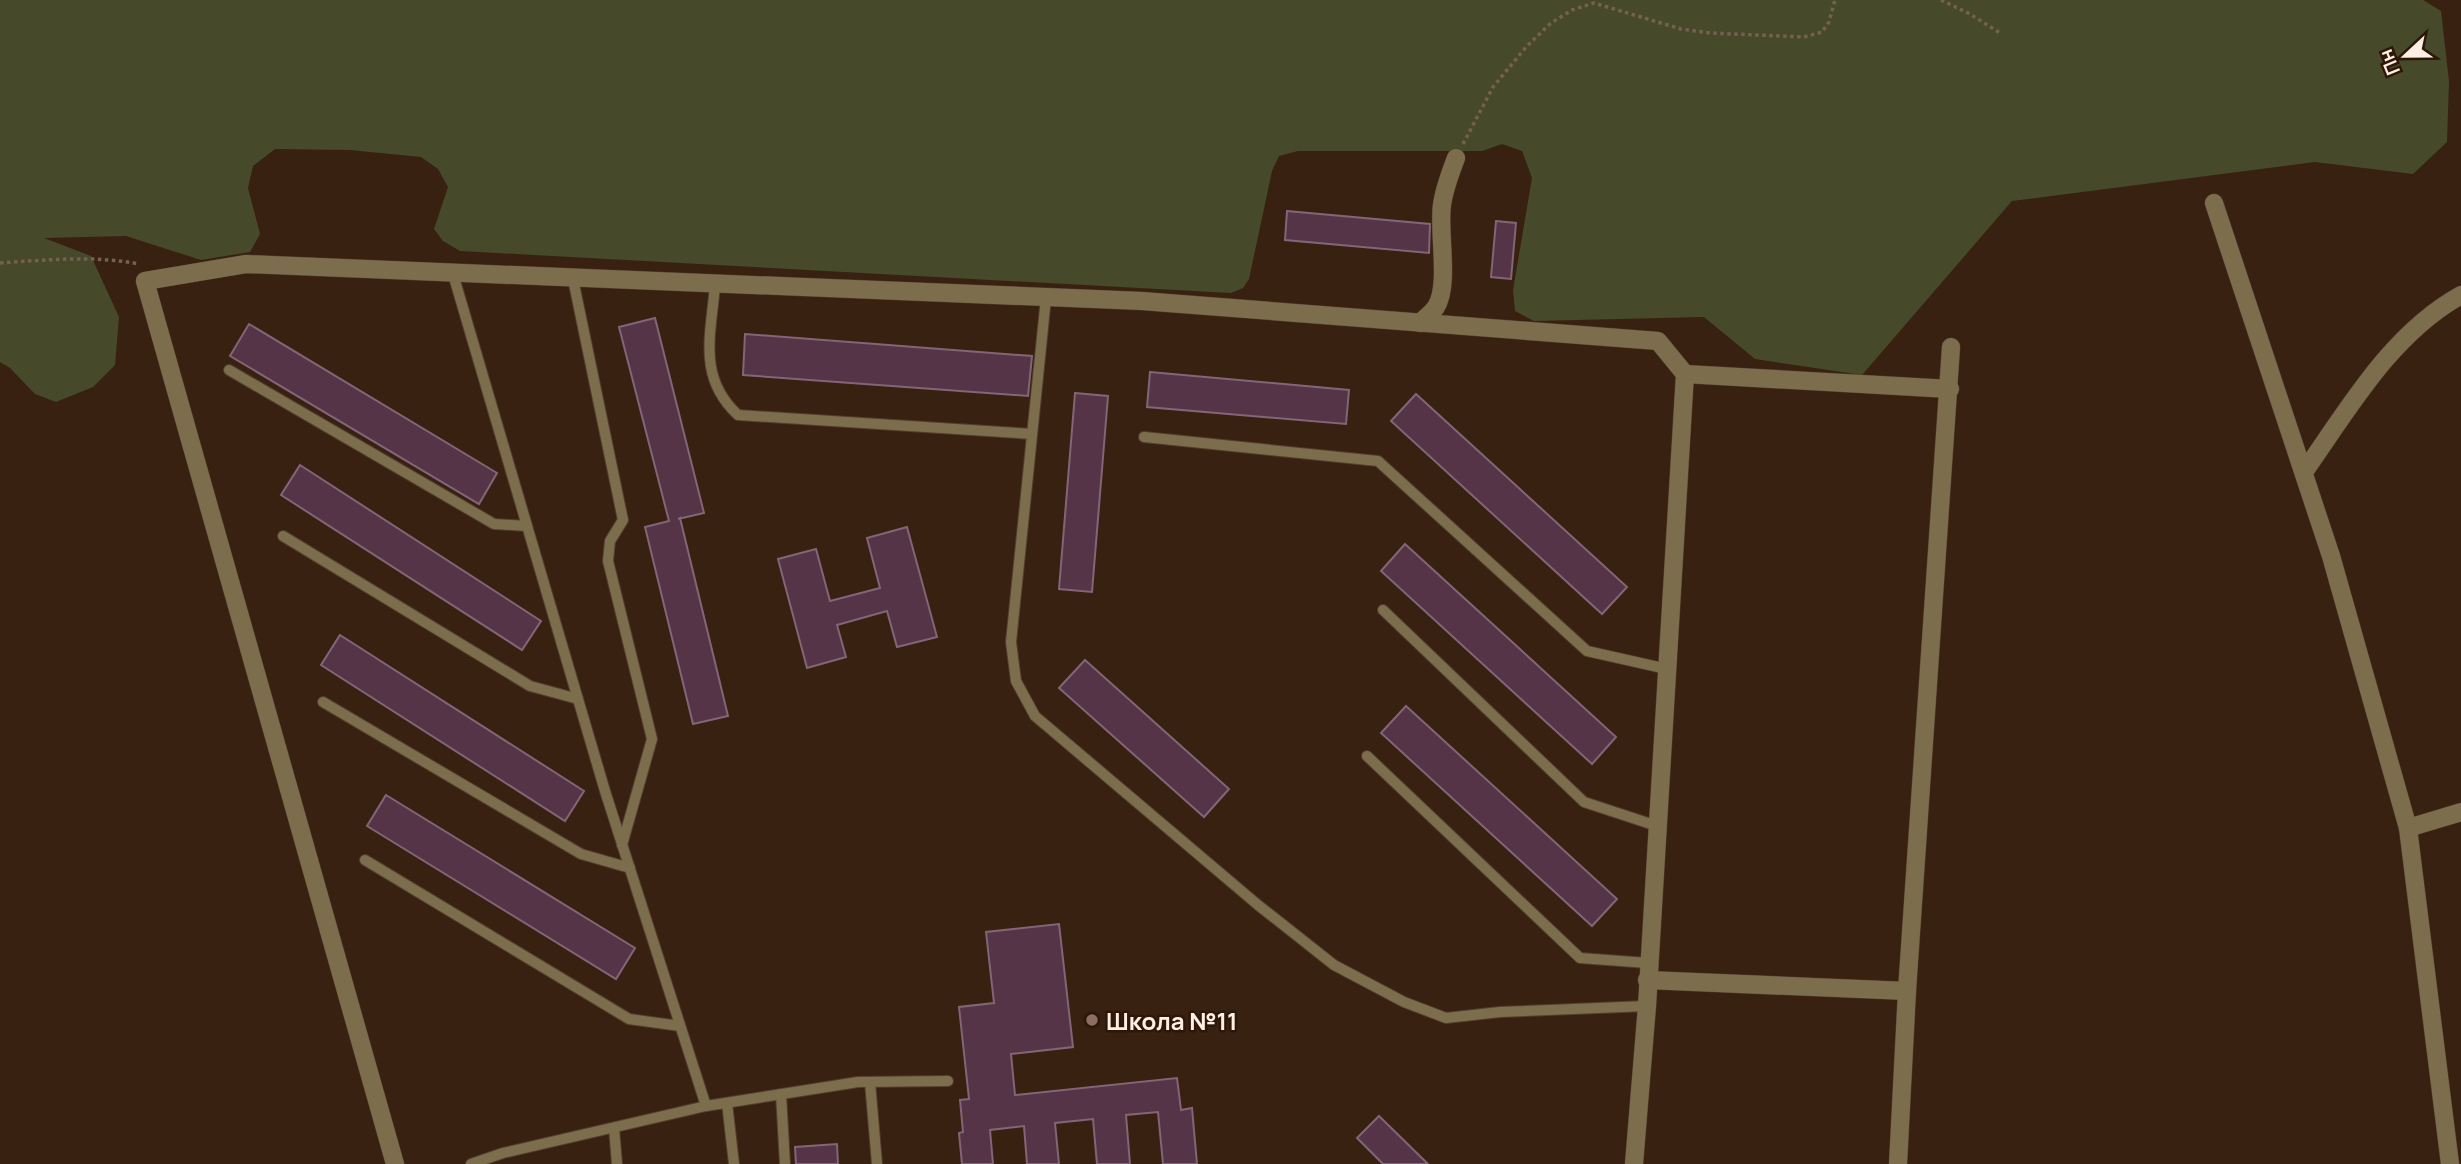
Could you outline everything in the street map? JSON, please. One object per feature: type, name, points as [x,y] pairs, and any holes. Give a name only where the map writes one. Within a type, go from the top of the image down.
[{"type":"street","points":[[1420,323],[1435,308],[1440,296],[1443,255],[1441,208],[1445,186],[1456,158]]},
{"type":"street","points":[[2214,203],[2332,556],[2408,828],[2450,1164]]},
{"type":"street","points":[[395,1164],[145,281],[246,264],[1142,302],[1658,341],[1685,374],[1647,1006],[1634,1164]]},
{"type":"street","points":[[2304,472],[2362,388],[2408,333],[2461,295]]},
{"type":"street","points":[[1898,1164],[1906,991],[1951,347]]},
{"type":"street","points":[[1685,374],[1950,389]]},
{"type":"street","points":[[2408,828],[2461,812]]},
{"type":"street","points":[[1647,972],[1906,991]]},
{"type":"lane","points":[[453,274],[622,845],[706,1106]]},
{"type":"lane","points":[[573,279],[622,520],[610,541],[608,561],[652,739],[622,845]]},
{"type":"lane","points":[[715,285],[709,367],[718,391],[726,404],[738,415],[1032,433]]},
{"type":"lane","points":[[1045,298],[1011,642],[1016,681],[1035,716],[1258,905],[1334,965],[1404,1002],[1446,1018],[1500,1012],[1647,1006]]},
{"type":"lane","points":[[229,370],[494,524],[527,526]]},
{"type":"lane","points":[[1144,437],[1378,461],[1587,650],[1667,669]]},
{"type":"lane","points":[[283,536],[530,685],[578,699]]},
{"type":"lane","points":[[1383,610],[1584,803],[1657,826]]},
{"type":"lane","points":[[323,702],[581,854],[630,868]]},
{"type":"lane","points":[[1367,756],[1580,958],[1647,972]]},
{"type":"lane","points":[[365,860],[629,1019],[680,1026]]},
{"type":"lane","points":[[471,1164],[503,1153],[706,1106],[870,1082],[948,1081]]},
{"type":"lane","points":[[870,1082],[877,1164]]},
{"type":"lane","points":[[781,1094],[785,1164]]},
{"type":"lane","points":[[727,1103],[734,1164]]},
{"type":"lane","points":[[614,1128],[617,1164]]},
{"type":"path","points":[[1456,158],[1493,87],[1535,38],[1551,23],[1572,10],[1594,3],[1681,29],[1710,33],[1804,37],[1822,32],[1829,22],[1835,0]]},
{"type":"path","points":[[1941,0],[2000,33]]},
{"type":"path","points":[[0,263],[50,259],[107,259],[146,266]]},
{"type":"green space","points":[[0,0],[2423,0],[2441,11],[2449,81],[2447,142],[2413,174],[2315,162],[2012,201],[1862,375],[1755,359],[1704,317],[1534,321],[1515,311],[1513,290],[1532,178],[1522,151],[1502,144],[1482,151],[1298,151],[1279,156],[1272,171],[1249,279],[1243,288],[1231,293],[460,251],[443,241],[434,229],[448,187],[438,169],[421,157],[350,150],[275,149],[253,166],[248,188],[260,234],[250,252],[201,260],[126,236],[44,238],[91,256],[119,317],[115,365],[93,387],[56,402],[35,394],[10,368],[0,362]]},
{"type":"building","points":[[1287,211],[1430,224],[1429,253],[1285,240]]},
{"type":"building","points":[[1496,221],[1516,223],[1511,279],[1491,277]]},
{"type":"building","points":[[655,318],[704,513],[680,519],[728,716],[693,724],[645,527],[669,521],[619,327]]},
{"type":"building","points":[[249,324],[497,473],[479,504],[230,356]]},
{"type":"building","points":[[745,334],[1032,356],[1028,396],[743,375]]},
{"type":"building","points":[[1150,372],[1349,390],[1346,424],[1147,407]]},
{"type":"building","points":[[1075,393],[1108,396],[1092,592],[1059,589]]},
{"type":"building","points":[[1416,394],[1627,587],[1602,614],[1391,421]]},
{"type":"building","points":[[300,465],[541,621],[522,650],[281,495]]},
{"type":"building","points":[[907,527],[937,637],[897,647],[887,611],[837,625],[846,657],[807,668],[778,559],[816,549],[830,601],[880,588],[867,538]]},
{"type":"building","points":[[1405,544],[1616,737],[1592,764],[1381,571]]},
{"type":"building","points":[[340,635],[584,791],[565,821],[321,665]]},
{"type":"building","points":[[1085,660],[1229,789],[1204,817],[1059,688]]},
{"type":"building","points":[[1406,706],[1617,899],[1592,926],[1381,733]]},
{"type":"building","points":[[386,795],[635,948],[616,979],[367,826]]},
{"type":"building","points":[[1059,924],[1073,1047],[1011,1054],[1015,1095],[1177,1078],[1181,1110],[1192,1108],[1197,1164],[1163,1164],[1158,1112],[1126,1115],[1130,1164],[1097,1164],[1093,1119],[1055,1123],[1059,1164],[1027,1164],[1024,1126],[990,1130],[993,1164],[962,1164],[960,1100],[969,1099],[959,1007],[994,1003],[986,932]]},
{"type":"building","points":[[1379,1116],[1428,1164],[1383,1164],[1357,1138]]},
{"type":"building","points":[[837,1144],[838,1164],[796,1164],[795,1147]]},
{"type":"place","name":"Школа №11","points":[[1092,1020]]}]
